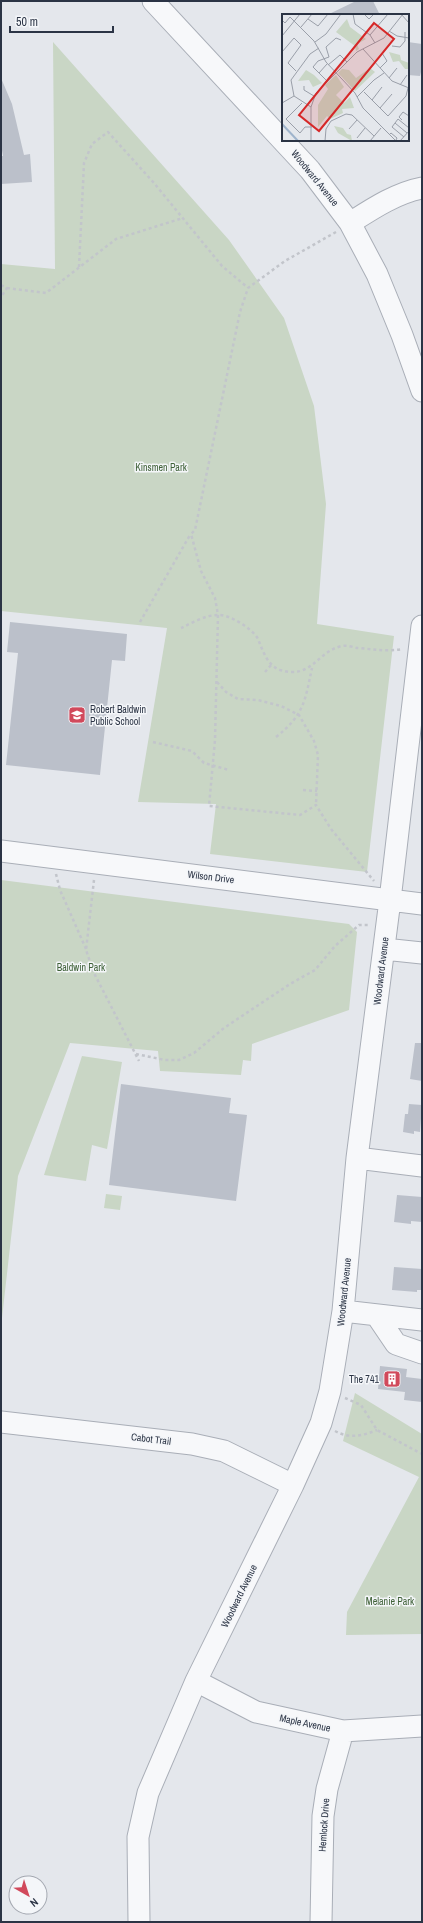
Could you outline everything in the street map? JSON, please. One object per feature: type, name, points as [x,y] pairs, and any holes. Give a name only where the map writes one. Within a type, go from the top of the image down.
[{"type":"street","name":"Woodward Avenue","points":[[153,1],[282,140]]},
{"type":"street","name":"Woodward Avenue","points":[[283,141],[310,170],[350,223],[377,274],[402,335],[422,391]]},
{"type":"street","points":[[350,223],[374,208],[411,190],[422,188]]},
{"type":"street","name":"Woodward Avenue","points":[[139,1922],[138,1837],[148,1792],[196,1682],[293,1485],[321,1423],[330,1391],[342,1310],[357,1158],[390,900],[417,710],[421,635]]},
{"type":"street","name":"Wilson Drive","points":[[1,851],[422,904]]},
{"type":"street","points":[[384,949],[422,953]]},
{"type":"street","points":[[357,1158],[422,1166]]},
{"type":"street","points":[[342,1310],[377,1316],[422,1320]]},
{"type":"street","points":[[377,1316],[396,1344],[422,1353]]},
{"type":"street","name":"Cabot Trail","points":[[1,1422],[192,1444],[224,1451],[293,1485]]},
{"type":"street","name":"Maple Avenue","points":[[196,1682],[256,1712],[343,1731],[422,1726]]},
{"type":"street","name":"Hemlock Drive","points":[[321,1922],[323,1816],[327,1789],[343,1731]]},
{"type":"path","points":[[79,267],[84,163],[92,144],[108,132],[154,183],[222,266],[248,288]]},
{"type":"path","points":[[1,285],[7,288],[46,293],[116,240],[182,218]]},
{"type":"path","points":[[140,622],[191,534],[195,530],[240,312],[248,288],[285,261],[350,223]]},
{"type":"path","points":[[1,298],[7,288]]},
{"type":"path","points":[[191,534],[201,571],[215,598],[218,614],[217,682],[213,766],[209,806],[300,815],[316,805]]},
{"type":"path","points":[[180,628],[218,614],[244,624],[252,631],[257,638],[263,654],[280,670],[297,672],[312,667],[330,651],[343,646],[391,651],[421,635]]},
{"type":"path","points":[[265,672],[272,664]]},
{"type":"path","points":[[276,737],[290,726],[304,704],[312,667]]},
{"type":"path","points":[[217,682],[226,692],[238,699],[258,700],[281,706],[298,715],[314,741],[318,755],[316,805],[331,829],[390,900]]},
{"type":"path","points":[[153,742],[192,751],[204,763],[229,770]]},
{"type":"path","points":[[303,790],[317,792]]},
{"type":"path","points":[[51,857],[60,890],[86,950],[94,973],[139,1061]]},
{"type":"path","points":[[86,950],[96,864]]},
{"type":"path","points":[[136,1054],[165,1060],[179,1060],[194,1053],[224,1028],[290,984],[314,970],[335,946],[359,925],[387,925]]},
{"type":"path","points":[[330,1391],[361,1405],[377,1430],[422,1454]]},
{"type":"path","points":[[321,1423],[343,1435],[359,1436],[377,1430]]},
{"type":"green space","name":"Kinsmen Park","points":[[53,42],[229,240],[284,318],[314,406],[326,504],[317,624],[394,636],[367,872],[210,854],[216,804],[138,802],[167,628],[1,611],[1,264],[55,269]]},
{"type":"green space","name":"Baldwin Park","points":[[1,880],[349,924],[357,932],[349,1010],[252,1044],[251,1061],[243,1060],[241,1075],[160,1071],[158,1051],[70,1043],[18,1176],[2,1318]]},
{"type":"green space","points":[[82,1056],[122,1062],[107,1149],[92,1145],[86,1181],[44,1175]]},
{"type":"green space","points":[[106,1194],[122,1196],[120,1210],[104,1208]]},
{"type":"green space","name":"Melanie Park","points":[[355,1393],[422,1434],[422,1634],[346,1635],[347,1612],[419,1477],[343,1441]]},
{"type":"building","points":[[356,1],[373,1],[380,14],[329,14]]},
{"type":"building","points":[[409,42],[422,44],[422,68],[420,76],[409,75]]},
{"type":"building","points":[[1,78],[12,104],[24,155],[30,154],[32,182],[1,184],[1,156],[3,156],[1,145]]},
{"type":"building","points":[[10,622],[127,634],[125,661],[112,660],[100,775],[6,765],[18,653],[7,652]]},
{"type":"building","points":[[415,1043],[422,1043],[422,1081],[410,1079]]},
{"type":"building","points":[[121,1084],[231,1098],[229,1113],[247,1115],[236,1201],[109,1185]]},
{"type":"building","points":[[409,1104],[422,1105],[420,1132],[414,1131],[414,1134],[403,1132],[405,1114],[408,1114]]},
{"type":"building","points":[[397,1195],[422,1197],[422,1222],[411,1221],[411,1224],[394,1222]]},
{"type":"building","points":[[394,1267],[422,1269],[422,1290],[417,1290],[417,1292],[392,1290]]},
{"type":"building","name":"The 741","points":[[380,1366],[407,1369],[406,1377],[422,1379],[422,1402],[404,1400],[405,1392],[378,1389]]},
{"type":"place","name":"Robert Baldwin Public School","points":[[77,715]]},
{"type":"place","name":"The 741","points":[[392,1379]]}]
